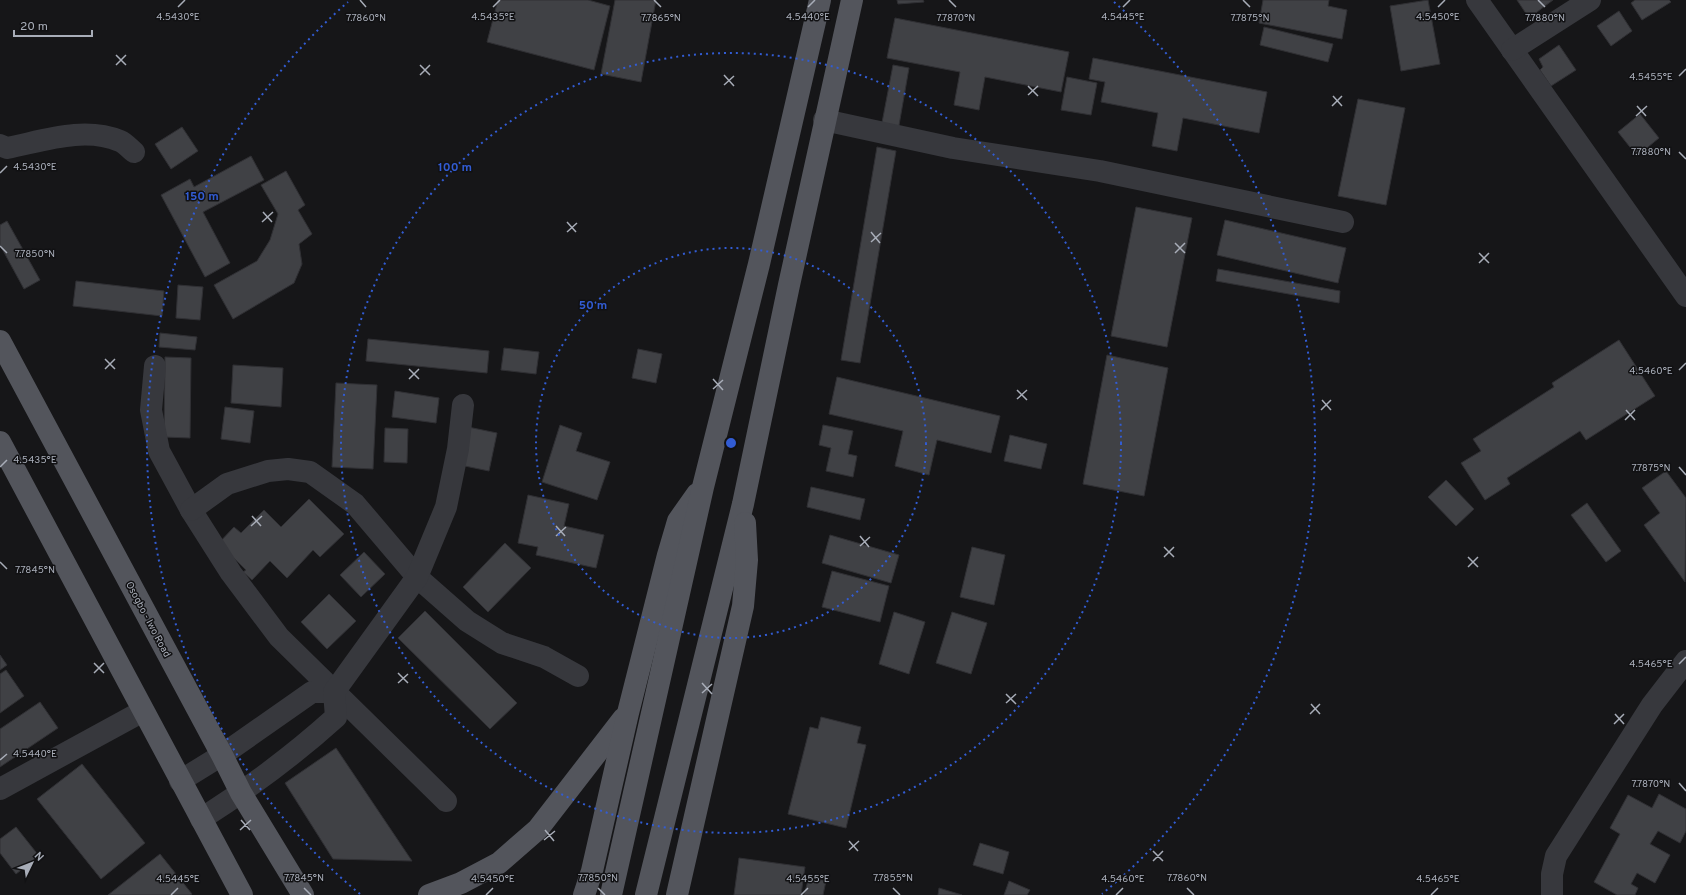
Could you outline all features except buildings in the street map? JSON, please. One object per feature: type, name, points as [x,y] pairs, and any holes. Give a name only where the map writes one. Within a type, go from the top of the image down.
[{"type":"main road","points":[[611,895],[703,486],[759,264],[820,0]]},
{"type":"main road","points":[[646,895],[743,504],[824,120],[852,0]]},
{"type":"main road","name":"Osogbo - Iwo Road","points":[[0,341],[241,793],[303,895]]},
{"type":"main road","points":[[0,442],[142,711],[242,895]]},
{"type":"main road","points":[[584,895],[592,871],[628,713],[678,521],[703,486]]},
{"type":"main road","points":[[677,895],[743,606],[747,560],[743,504]]},
{"type":"main road","points":[[428,895],[461,883],[499,863],[538,829],[628,713]]},
{"type":"street","points":[[1477,0],[1686,296]]},
{"type":"street","points":[[1512,50],[1590,0]]},
{"type":"street","points":[[824,120],[953,148],[1100,171],[1343,222]]},
{"type":"street","points":[[2,150],[82,133],[107,136],[122,141],[134,152]]},
{"type":"street","points":[[155,366],[151,410],[159,451],[191,510],[231,573],[280,637],[446,801]]},
{"type":"street","points":[[201,819],[241,793],[319,733],[336,717],[334,692],[417,577],[446,507],[458,449],[463,405]]},
{"type":"street","points":[[191,510],[227,484],[268,471],[288,469],[310,472],[355,504],[417,577],[467,621],[496,639],[544,657],[578,676]]},
{"type":"street","points":[[1552,895],[1552,874],[1556,856],[1652,705],[1686,661]]},
{"type":"street","points":[[180,781],[222,755],[312,692],[334,692]]},
{"type":"street","points":[[0,789],[142,711]]}]
